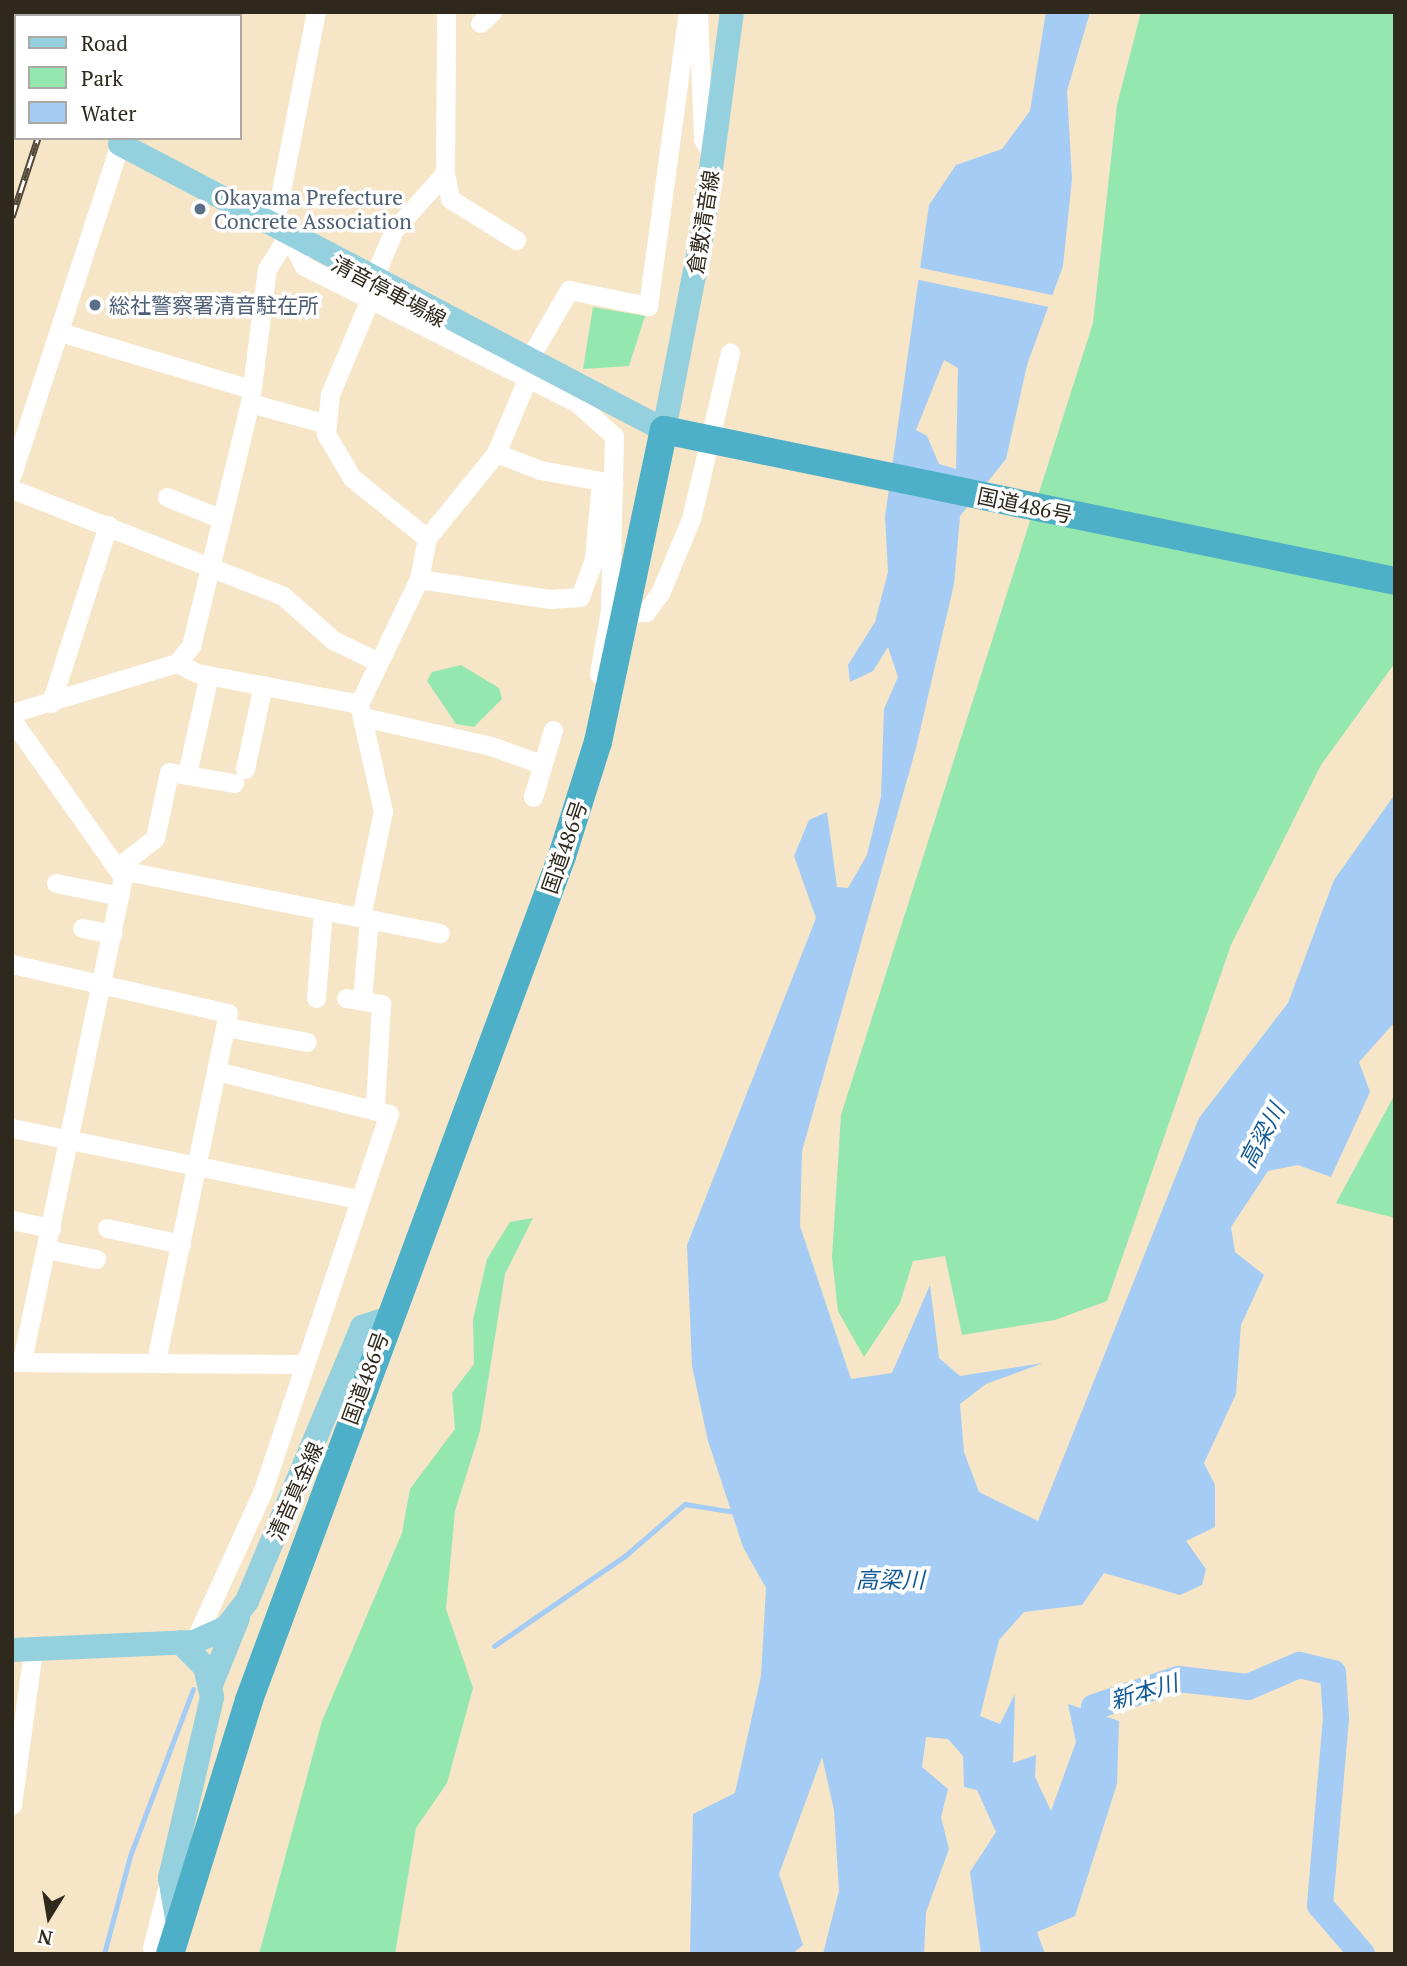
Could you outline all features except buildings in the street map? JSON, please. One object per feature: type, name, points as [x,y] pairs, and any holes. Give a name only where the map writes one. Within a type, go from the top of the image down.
[{"type":"highway","name":"国道486号","points":[[157,1952],[177,1918],[387,1319],[562,856],[598,742],[626,613],[676,433],[1395,581]]},
{"type":"main road","name":"倉敷清音線","points":[[676,433],[732,12]]},
{"type":"main road","name":"清音停車場線","points":[[121,141],[463,330],[615,410],[676,433]]},
{"type":"main road","name":"清音真金線","points":[[23,1649],[187,1642],[216,1635],[240,1614],[362,1327],[387,1319]]},
{"type":"main road","points":[[177,1918],[170,1878],[209,1726],[211,1685],[240,1614]]},
{"type":"main road","points":[[187,1642],[205,1667],[211,1685]]},
{"type":"street","points":[[306,1364],[17,1362],[51,1228],[120,896],[120,868],[14,726],[51,703],[118,679],[177,663],[191,646],[250,396],[267,269],[281,229],[316,12]]},
{"type":"street","points":[[446,12],[445,173],[450,199],[516,240]]},
{"type":"street","points":[[533,352],[569,290],[648,306],[688,12]]},
{"type":"street","points":[[698,12],[703,139],[713,155]]},
{"type":"street","points":[[12,474],[63,333],[121,141]]},
{"type":"street","points":[[377,270],[394,230],[445,173]]},
{"type":"street","points":[[281,229],[313,238],[589,379],[576,402]]},
{"type":"street","points":[[281,229],[304,266],[576,402],[614,436],[594,559],[580,597],[550,599],[419,579]]},
{"type":"street","points":[[370,299],[330,394],[327,424],[330,446],[344,470],[427,538]]},
{"type":"street","points":[[63,333],[327,424]]},
{"type":"street","points":[[626,613],[646,612],[660,593],[691,519],[730,353]]},
{"type":"street","points":[[375,1106],[381,1004],[354,999],[383,811],[361,710],[376,661],[419,579],[427,538],[496,453],[528,377]]},
{"type":"street","points":[[496,453],[540,470],[608,482]]},
{"type":"street","points":[[598,742],[593,715],[610,610],[608,482]]},
{"type":"street","points":[[12,489],[212,563],[283,596],[333,640],[376,661]]},
{"type":"street","points":[[167,497],[222,519]]},
{"type":"street","points":[[51,703],[108,525]]},
{"type":"street","points":[[177,663],[209,676],[263,685],[491,746],[541,764]]},
{"type":"street","points":[[187,774],[209,676]]},
{"type":"street","points":[[120,868],[155,838],[169,772],[239,776],[263,685]]},
{"type":"street","points":[[533,797],[553,730]]},
{"type":"street","points":[[120,868],[440,933]]},
{"type":"street","points":[[56,883],[120,896]]},
{"type":"street","points":[[316,998],[323,910]]},
{"type":"street","points":[[82,928],[112,934]]},
{"type":"street","points":[[12,964],[222,1007],[226,1027],[156,1362]]},
{"type":"street","points":[[226,1027],[307,1042]]},
{"type":"street","points":[[187,1642],[262,1493],[389,1114],[375,1106],[217,1071]]},
{"type":"street","points":[[12,1128],[359,1199]]},
{"type":"street","points":[[12,1220],[51,1228]]},
{"type":"street","points":[[107,1228],[181,1244]]},
{"type":"street","points":[[46,1249],[96,1259]]},
{"type":"street","points":[[12,1805],[23,1649]]},
{"type":"street","points":[[157,1952],[170,1878]]},
{"type":"green space","points":[[1141,12],[1395,12],[1395,663],[1321,765],[1231,945],[1107,1301],[1055,1320],[962,1335],[945,1256],[913,1261],[900,1303],[864,1357],[838,1311],[832,1257],[841,1115],[1093,323],[1117,105]]},
{"type":"green space","points":[[593,307],[645,316],[629,366],[583,369]]},
{"type":"green space","points":[[461,665],[499,688],[502,699],[474,727],[456,724],[427,681],[432,672]]},
{"type":"green space","points":[[1395,1094],[1395,1218],[1336,1203]]},
{"type":"green space","points":[[533,1218],[505,1274],[480,1431],[455,1511],[446,1609],[473,1688],[447,1783],[416,1828],[395,1954],[259,1954],[322,1721],[402,1533],[410,1489],[455,1429],[452,1393],[474,1364],[473,1320],[487,1259],[510,1222]]},
{"type":"water","name":"高梁川","points":[[1046,12],[1090,12],[1067,91],[1072,179],[1063,266],[1027,365],[1006,459],[960,516],[954,584],[916,748],[802,1151],[800,1226],[851,1379],[892,1373],[930,1285],[939,1358],[960,1376],[1043,1363],[986,1384],[960,1404],[964,1452],[979,1492],[1038,1521],[1199,1118],[1288,1003],[1334,880],[1395,794],[1395,1022],[1359,1062],[1370,1092],[1331,1177],[1298,1165],[1268,1171],[1231,1227],[1235,1252],[1264,1275],[1241,1325],[1236,1394],[1204,1463],[1215,1485],[1215,1527],[1186,1541],[1206,1569],[1202,1585],[1180,1595],[1104,1573],[1082,1605],[1024,1612],[999,1640],[980,1716],[1000,1724],[1015,1694],[1013,1763],[1036,1755],[1035,1777],[1051,1811],[1076,1742],[1068,1704],[1119,1721],[1117,1784],[1075,1916],[1037,1932],[1045,1954],[981,1954],[970,1872],[996,1832],[977,1790],[964,1787],[963,1756],[948,1739],[926,1737],[922,1767],[948,1789],[941,1817],[949,1849],[926,1912],[924,1954],[823,1954],[839,1891],[834,1810],[822,1757],[779,1874],[803,1945],[792,1954],[690,1954],[693,1814],[735,1793],[761,1676],[766,1588],[743,1547],[708,1441],[692,1366],[687,1245],[816,918],[794,856],[809,820],[827,812],[837,887],[848,888],[867,855],[881,797],[884,709],[898,677],[888,647],[873,671],[850,682],[848,665],[875,622],[888,572],[885,517],[929,205],[956,165],[1002,149],[1030,111]],"holes":[[[944,360],[958,368],[956,469],[939,464],[927,436],[916,430]]]},
{"type":"pier","points":[[916,267],[1057,296],[1054,308],[914,279]]},
{"type":"waterway","points":[[494,1646],[625,1556],[685,1504],[735,1512]]},
{"type":"waterway","name":"新本川","points":[[1089,1748],[1094,1707],[1178,1679],[1248,1687],[1299,1665],[1333,1673],[1336,1718],[1320,1905],[1362,1954]]},
{"type":"waterway","points":[[104,1954],[130,1856],[193,1689]]},
{"type":"railway","points":[[12,126],[14,120]]},
{"type":"railway","points":[[12,217],[37,140]]},
{"type":"place","name":"Okayama Prefecture Concrete Association","points":[[200,209]]},
{"type":"place","name":"総社警察署清音駐在所","points":[[95,305]]}]
